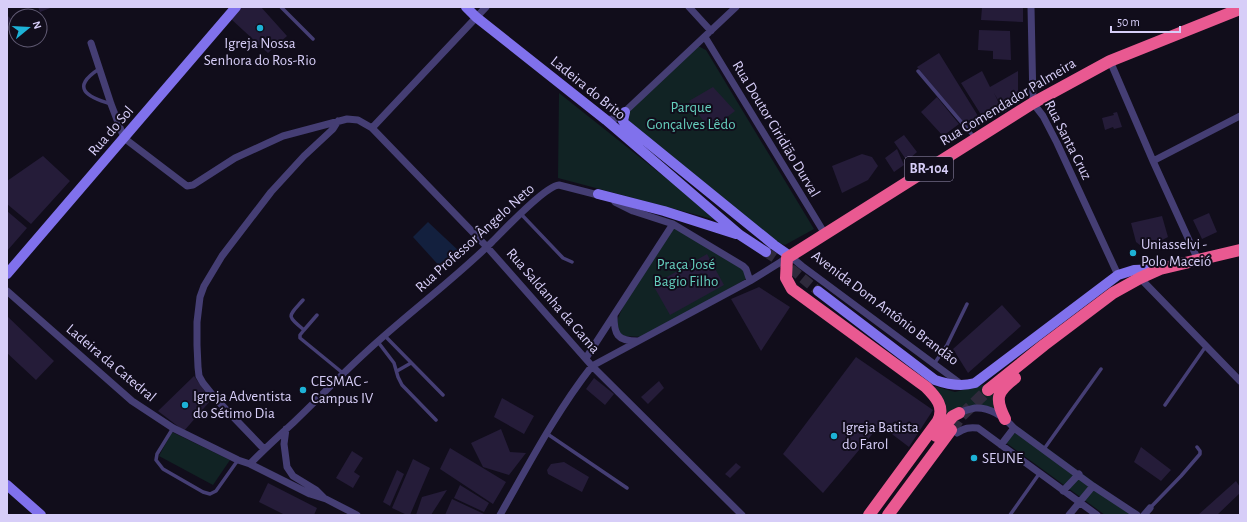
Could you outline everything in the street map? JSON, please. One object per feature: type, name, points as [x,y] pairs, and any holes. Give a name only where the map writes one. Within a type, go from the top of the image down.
[{"type":"highway","name":"Rua Comendador Palmeira","points":[[789,257],[1033,103],[1110,61],[1240,9]]},
{"type":"highway","points":[[988,390],[1100,303],[1140,278],[1160,269],[1240,250]]},
{"type":"highway","name":"Avenida Dom Antônio Brandão","points":[[789,257],[786,278],[792,289],[926,387],[939,402],[941,410],[938,421],[894,480]]},
{"type":"highway","points":[[1009,423],[999,406],[999,396],[1002,390],[1010,381],[1085,323],[1100,303]]},
{"type":"highway","points":[[869,515],[894,480],[910,470],[952,416],[959,413]]},
{"type":"highway","points":[[888,515],[954,432]]},
{"type":"highway","points":[[898,515],[954,432]]},
{"type":"main road","name":"Rua do Sol","points":[[7,274],[236,7]]},
{"type":"main road","name":"Ladeira do Brito","points":[[466,7],[478,15],[618,130],[740,236],[766,252]]},
{"type":"main road","name":"Ladeira do Brito","points":[[622,115],[624,124],[789,257]]},
{"type":"main road","points":[[598,194],[664,211],[740,236]]},
{"type":"main road","points":[[818,291],[935,380],[950,385],[962,385],[975,383],[1118,275],[1134,270],[1160,269]]},
{"type":"main road","points":[[7,485],[41,515]]},
{"type":"street","points":[[372,128],[486,7]]},
{"type":"street","points":[[688,7],[710,31]]},
{"type":"street","points":[[606,120],[622,115],[736,7]]},
{"type":"street","name":"Rua Santa Cruz","points":[[1031,7],[1033,103],[1043,116],[1057,142],[1118,275]]},
{"type":"street","name":"Rua Doutor Ciridião Durval","points":[[704,37],[825,234]]},
{"type":"street","points":[[91,43],[124,138]]},
{"type":"street","points":[[1110,61],[1198,260]]},
{"type":"street","points":[[618,130],[622,115]]},
{"type":"street","points":[[1153,161],[1240,116]]},
{"type":"street","name":"Rua Saldanha da Gama","points":[[124,138],[190,187],[235,158],[283,136],[347,119],[358,120],[372,128],[487,247],[592,366],[742,515]]},
{"type":"street","points":[[264,449],[215,398],[203,383],[200,376],[198,367],[197,337],[200,297],[204,286],[222,256],[266,197],[338,121]]},
{"type":"street","name":"Rua Professor Ângelo Neto","points":[[250,464],[378,342],[487,247],[521,214],[555,186],[598,194],[634,211],[673,224],[743,266],[746,269],[750,281]]},
{"type":"street","points":[[586,358],[673,224]]},
{"type":"street","name":"Rua Comendador Palmeira","points":[[500,515],[546,434],[578,384],[592,366],[750,281],[789,257]]},
{"type":"street","name":"Avenida Dom Antônio Brandão","points":[[789,257],[962,385]]},
{"type":"street","points":[[1140,278],[1240,381]]},
{"type":"street","name":"Ladeira da Catedral","points":[[7,291],[132,401],[173,428],[310,494],[326,499]]},
{"type":"street","points":[[614,315],[614,328],[616,333],[623,340],[637,341]]},
{"type":"street","points":[[959,413],[975,408],[990,410],[1079,474],[1093,486],[1137,515]]},
{"type":"street","points":[[1001,445],[1009,423]]},
{"type":"street","points":[[954,432],[964,428],[978,428],[1097,515]]},
{"type":"street","points":[[286,429],[284,444],[287,467],[293,476],[316,490],[326,499],[357,515]]},
{"type":"street","points":[[278,478],[287,467]]},
{"type":"street","points":[[1063,491],[1079,474]]},
{"type":"street","points":[[1069,515],[1093,486]]},
{"type":"street","points":[[1144,515],[1150,508]]},
{"type":"lane","points":[[281,7],[313,39]]},
{"type":"lane","points":[[99,69],[86,79],[85,89],[91,97],[111,104]]},
{"type":"lane","points":[[918,70],[976,139]]},
{"type":"lane","points":[[521,214],[563,258],[572,262]]},
{"type":"lane","points":[[303,300],[290,317],[304,330]]},
{"type":"lane","points":[[934,364],[947,344],[967,304]]},
{"type":"lane","points":[[317,315],[300,335],[300,338],[344,374]]},
{"type":"lane","points":[[385,336],[443,394]]},
{"type":"lane","points":[[378,342],[394,363],[402,385],[436,420]]},
{"type":"lane","points":[[1165,405],[1206,346]]},
{"type":"lane","points":[[397,371],[411,363]]},
{"type":"lane","points":[[1044,449],[1101,369]]},
{"type":"lane","points":[[173,428],[157,454],[156,460],[163,469],[203,492],[210,494],[216,491],[238,460]]},
{"type":"lane","points":[[546,434],[627,488]]},
{"type":"lane","points":[[1150,508],[1200,454],[1197,447]]},
{"type":"lane","points":[[1010,515],[1039,474]]},
{"type":"green space","name":"Parque Gonçalves Lêdo","points":[[698,46],[706,50],[814,229],[785,245],[774,242],[624,122],[623,112]]},
{"type":"green space","points":[[559,93],[720,221],[558,178]]},
{"type":"green space","name":"Praça José Bagio Filho","points":[[674,226],[744,268],[746,279],[644,337],[623,336],[618,332],[616,326],[630,292]]},
{"type":"green space","points":[[986,384],[995,394],[997,412],[970,407],[959,410],[944,418],[944,403],[934,386],[955,392]]},
{"type":"green space","points":[[1020,428],[1139,515],[1105,515],[1005,442]]},
{"type":"green space","points":[[172,432],[230,460],[213,485],[159,456]]},
{"type":"water","points":[[428,222],[461,253],[443,270],[413,237]]},
{"type":"building","points":[[38,7],[53,7],[48,9]]},
{"type":"building","name":"Igreja Nossa Senhora do Ros-Rio","points":[[242,7],[261,7],[287,36],[268,53],[231,19]]},
{"type":"building","points":[[982,7],[1023,7],[1023,22],[981,20]]},
{"type":"building","points":[[7,15],[8,30],[7,29]]},
{"type":"building","points":[[979,30],[1010,31],[1011,60],[993,59],[993,51],[978,50]]},
{"type":"building","points":[[939,53],[983,124],[971,131],[917,67]]},
{"type":"building","points":[[982,71],[990,87],[1018,71],[1018,102],[1005,112],[994,93],[1003,111],[985,121],[961,83]]},
{"type":"building","points":[[713,87],[735,111],[710,130],[689,101]]},
{"type":"building","points":[[937,97],[959,124],[943,136],[921,112]]},
{"type":"building","points":[[1117,112],[1122,127],[1114,129],[1113,127],[1105,130],[1102,118],[1114,115],[1113,113]]},
{"type":"building","points":[[904,135],[917,152],[907,161],[894,142]]},
{"type":"building","points":[[897,149],[904,165],[894,172],[885,158]]},
{"type":"building","points":[[862,154],[872,157],[878,166],[868,180],[842,193],[832,166]]},
{"type":"building","points":[[43,156],[70,181],[31,224],[7,204],[7,181]]},
{"type":"building","points":[[7,211],[27,228],[7,251]]},
{"type":"building","points":[[1209,213],[1217,232],[1202,239],[1193,220]]},
{"type":"building","points":[[1162,216],[1168,237],[1145,249],[1136,242],[1131,223]]},
{"type":"building","points":[[707,254],[724,285],[670,315],[653,285]]},
{"type":"building","points":[[759,287],[790,307],[761,351],[731,299]]},
{"type":"building","points":[[1002,305],[1021,326],[968,373],[953,349]]},
{"type":"building","points":[[7,316],[54,361],[36,380],[7,353]]},
{"type":"building","name":"Igreja Batista do Farol","points":[[856,357],[933,410],[909,447],[880,425],[823,493],[783,454]]},
{"type":"building","name":"Igreja Adventista do Sétimo Dia","points":[[194,376],[211,400],[184,431],[158,411]]},
{"type":"building","points":[[594,378],[614,394],[605,405],[586,389]]},
{"type":"building","points":[[659,381],[664,388],[648,404],[641,397]]},
{"type":"building","points":[[502,398],[534,416],[524,434],[494,417]]},
{"type":"building","points":[[501,429],[510,452],[526,453],[509,475],[483,467],[471,443]]},
{"type":"building","points":[[1141,447],[1171,470],[1161,481],[1134,462]]},
{"type":"building","points":[[450,448],[506,482],[493,504],[440,469]]},
{"type":"building","points":[[352,451],[363,458],[354,472],[360,476],[353,488],[336,478]]},
{"type":"building","points":[[413,459],[430,468],[410,515],[407,515],[392,508]]},
{"type":"building","points":[[564,462],[589,477],[582,492],[548,474],[547,470],[551,464]]},
{"type":"building","points":[[736,463],[741,467],[730,478],[725,474]]},
{"type":"building","points":[[397,470],[404,474],[390,506],[383,502]]},
{"type":"building","points":[[1236,481],[1240,487],[1240,493],[1217,515],[1198,515]]},
{"type":"building","points":[[268,483],[317,508],[314,515],[282,515],[283,514],[259,502]]},
{"type":"building","points":[[460,485],[489,503],[484,512],[454,498]]},
{"type":"building","points":[[447,490],[431,515],[416,515],[422,497]]},
{"type":"building","points":[[452,499],[484,514],[484,515],[445,515]]},
{"type":"tunnel","points":[[766,252],[794,271],[818,291]]},
{"type":"tunnel","points":[[951,430],[961,416],[988,390]]},
{"type":"place","name":"Igreja Nossa Senhora do Ros-Rio","points":[[260,28]]},
{"type":"place","name":"Uniasselvi - Polo Maceió","points":[[1133,253]]},
{"type":"place","name":"CESMAC - Campus IV","points":[[303,390]]},
{"type":"place","name":"Igreja Adventista do Sétimo Dia","points":[[185,405]]},
{"type":"place","name":"Igreja Batista do Farol","points":[[834,436]]},
{"type":"place","name":"SEUNE","points":[[974,458]]}]
